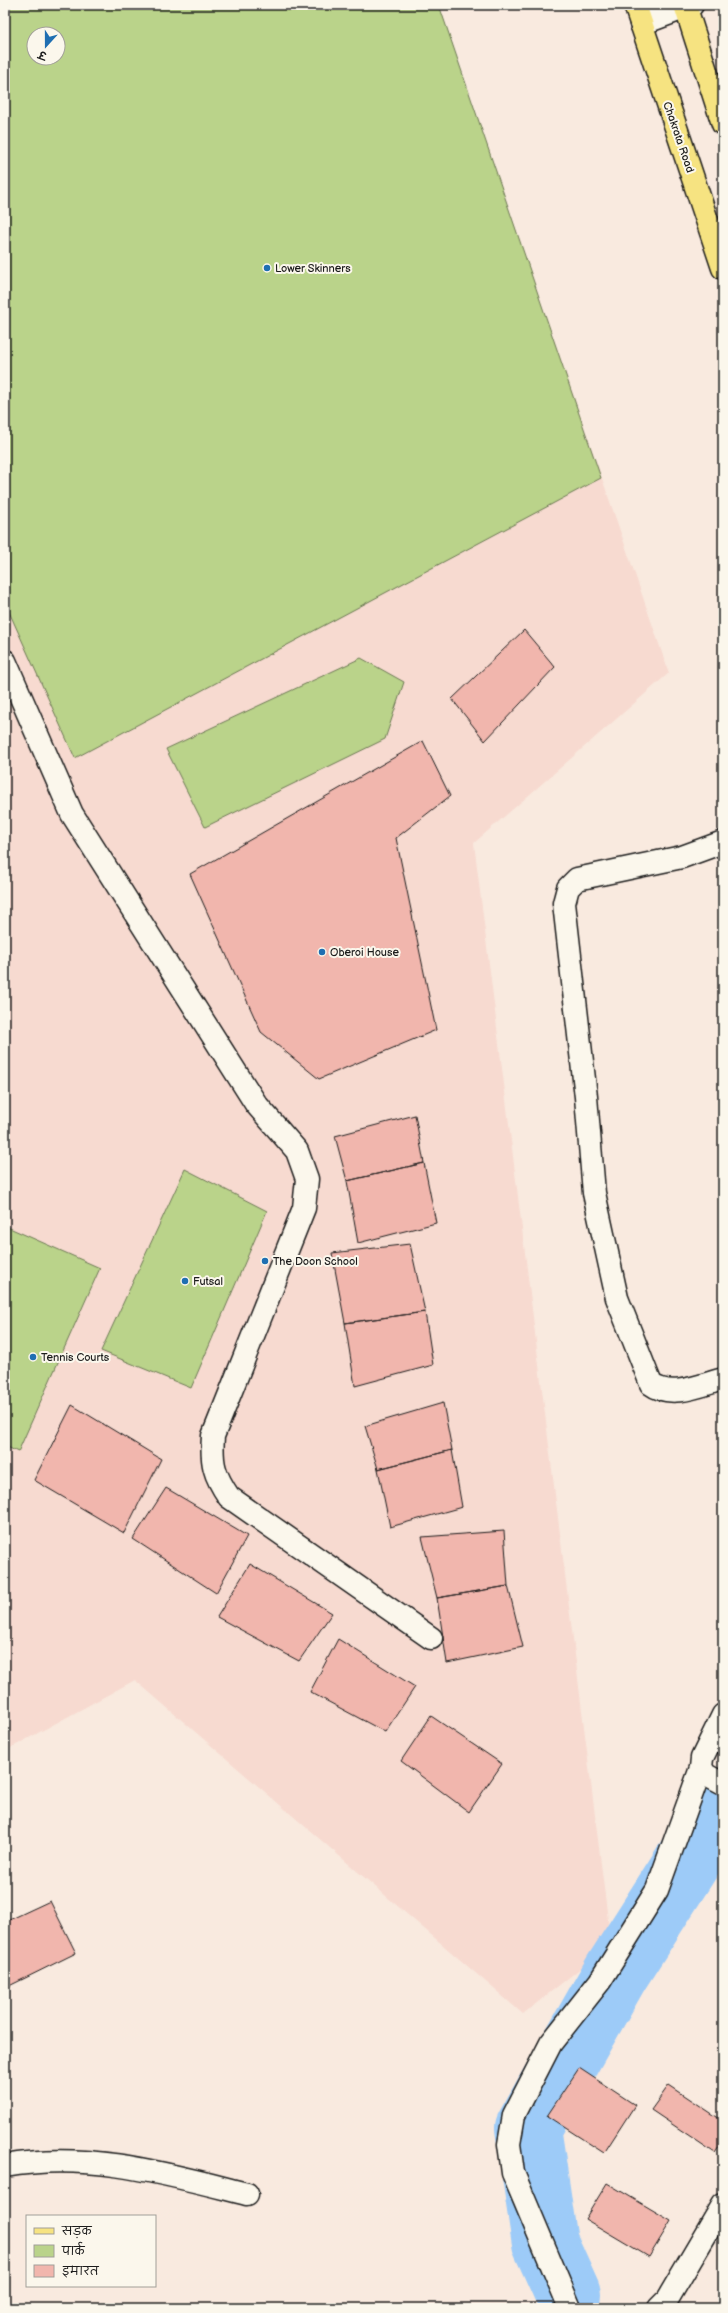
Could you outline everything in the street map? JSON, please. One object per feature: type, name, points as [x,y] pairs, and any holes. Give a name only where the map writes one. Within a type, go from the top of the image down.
[{"type":"main road","points":[[687,6],[723,124]]},
{"type":"main road","name":"Chakrata Road","points":[[638,14],[723,268]]},
{"type":"street","points":[[638,14],[687,6]]},
{"type":"street","points":[[5,661],[72,814],[256,1104],[297,1151],[307,1179],[304,1208],[213,1436],[211,1458],[217,1479],[229,1497],[431,1638]]},
{"type":"street","points":[[723,842],[682,857],[577,879],[568,888],[564,903],[586,1097],[594,1193],[617,1298],[651,1384],[659,1391],[672,1392],[723,1379]]},
{"type":"street","points":[[570,2308],[513,2173],[510,2144],[514,2115],[551,2043],[600,1981],[658,1890],[701,1768],[702,1758],[723,1715]]},
{"type":"street","points":[[701,1768],[706,1775],[723,1784]]},
{"type":"street","points":[[5,2166],[34,2161],[84,2160],[137,2167],[247,2194]]},
{"type":"street","points":[[659,2308],[666,2300],[723,2205]]},
{"type":"shaded area","name":"The Doon School","points":[[5,5],[439,5],[669,673],[474,843],[611,1944],[523,2014],[135,1680],[5,1751]]},
{"type":"green space","name":"Lower Skinners","points":[[5,5],[439,5],[601,478],[75,758],[5,603]]},
{"type":"green space","points":[[361,658],[404,682],[385,739],[205,827],[166,749]]},
{"type":"green space","name":"Futsal","points":[[185,1169],[267,1211],[191,1388],[101,1351]]},
{"type":"green space","name":"Tennis Courts","points":[[5,1226],[100,1268],[18,1452],[5,1446]]},
{"type":"building","points":[[524,630],[555,667],[485,741],[452,699]]},
{"type":"building","name":"Oberoi House","points":[[423,741],[450,796],[396,838],[436,1030],[319,1079],[261,1032],[190,874]]},
{"type":"building","points":[[415,1115],[424,1163],[347,1181],[335,1136]]},
{"type":"building","points":[[424,1163],[436,1223],[358,1243],[347,1181]]},
{"type":"building","points":[[410,1244],[425,1312],[345,1323],[332,1253]]},
{"type":"building","points":[[425,1312],[433,1365],[355,1386],[345,1323]]},
{"type":"building","points":[[443,1403],[452,1450],[378,1469],[365,1426]]},
{"type":"building","points":[[72,1405],[161,1459],[124,1533],[34,1480]]},
{"type":"building","points":[[452,1450],[462,1507],[390,1527],[378,1469]]},
{"type":"building","points":[[166,1488],[247,1536],[216,1593],[133,1539]]},
{"type":"building","points":[[504,1531],[508,1586],[437,1598],[422,1537]]},
{"type":"building","points":[[250,1564],[332,1613],[299,1661],[217,1617]]},
{"type":"building","points":[[508,1586],[523,1647],[447,1663],[437,1598]]},
{"type":"building","points":[[338,1639],[415,1687],[385,1732],[310,1692]]},
{"type":"building","points":[[431,1716],[502,1764],[469,1812],[401,1761]]},
{"type":"building","points":[[50,1901],[76,1953],[5,1988],[5,1922]]},
{"type":"building","points":[[579,2068],[635,2105],[604,2153],[547,2116]]},
{"type":"building","points":[[669,2085],[723,2121],[723,2141],[715,2153],[651,2110]]},
{"type":"building","points":[[607,2183],[671,2221],[649,2257],[585,2219]]},
{"type":"waterway","points":[[568,2294],[545,2243],[528,2128],[616,1973],[719,1812]]},
{"type":"place","name":"Lower Skinners","points":[[267,268]]},
{"type":"place","name":"Oberoi House","points":[[322,952]]},
{"type":"place","name":"The Doon School","points":[[265,1261]]},
{"type":"place","name":"Futsal","points":[[185,1281]]},
{"type":"place","name":"Tennis Courts","points":[[33,1357]]}]
